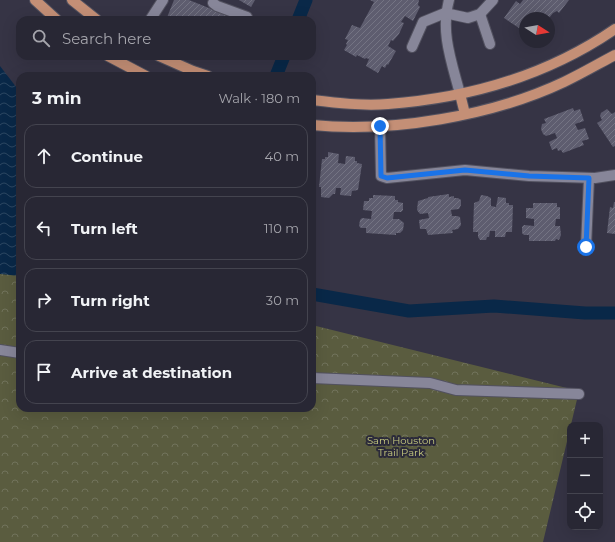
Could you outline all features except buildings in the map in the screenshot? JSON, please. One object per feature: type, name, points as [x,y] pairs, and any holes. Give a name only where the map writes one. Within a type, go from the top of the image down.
[{"type":"main road","points":[[35,0],[52,16]]},
{"type":"main road","points":[[72,0],[92,16]]},
{"type":"main road","points":[[317,101],[387,104],[460,94],[503,83],[556,63],[604,37],[615,29]]},
{"type":"main road","points":[[316,125],[333,127],[380,126],[426,121],[465,114],[511,103],[564,82],[615,55]]},
{"type":"main road","points":[[116,60],[138,72]]},
{"type":"main road","points":[[168,60],[195,72]]},
{"type":"main road","points":[[460,94],[465,114]]},
{"type":"lane","points":[[153,16],[163,0]]},
{"type":"lane","points":[[449,0],[445,13],[447,47],[460,94]]},
{"type":"lane","points":[[412,47],[423,22],[445,13],[468,18],[480,14],[493,0]]},
{"type":"lane","points":[[211,1],[217,6],[244,16]]},
{"type":"lane","points":[[480,14],[490,44]]},
{"type":"lane","points":[[380,126],[381,176],[387,178],[465,170],[529,176],[589,178],[615,176]]},
{"type":"lane","points":[[586,247],[589,178]]},
{"type":"lane","points":[[0,350],[16,352]]},
{"type":"lane","points":[[316,378],[430,382],[456,390],[579,394]]},
{"type":"green space","name":"Sam Houston Trail Park","points":[[0,248],[16,252],[16,412],[316,412],[316,326],[579,391],[572,422],[567,422],[567,441],[543,542],[0,542]]},
{"type":"water","points":[[0,66],[16,87],[16,276],[0,274]]},
{"type":"waterway","points":[[300,16],[306,0]]},
{"type":"waterway","points":[[278,72],[282,60]]},
{"type":"waterway","points":[[316,295],[409,311],[494,306],[585,313],[615,313]]},
{"type":"route","points":[[380,126],[381,176],[387,178],[465,170],[529,176],[589,178],[586,247]]}]
